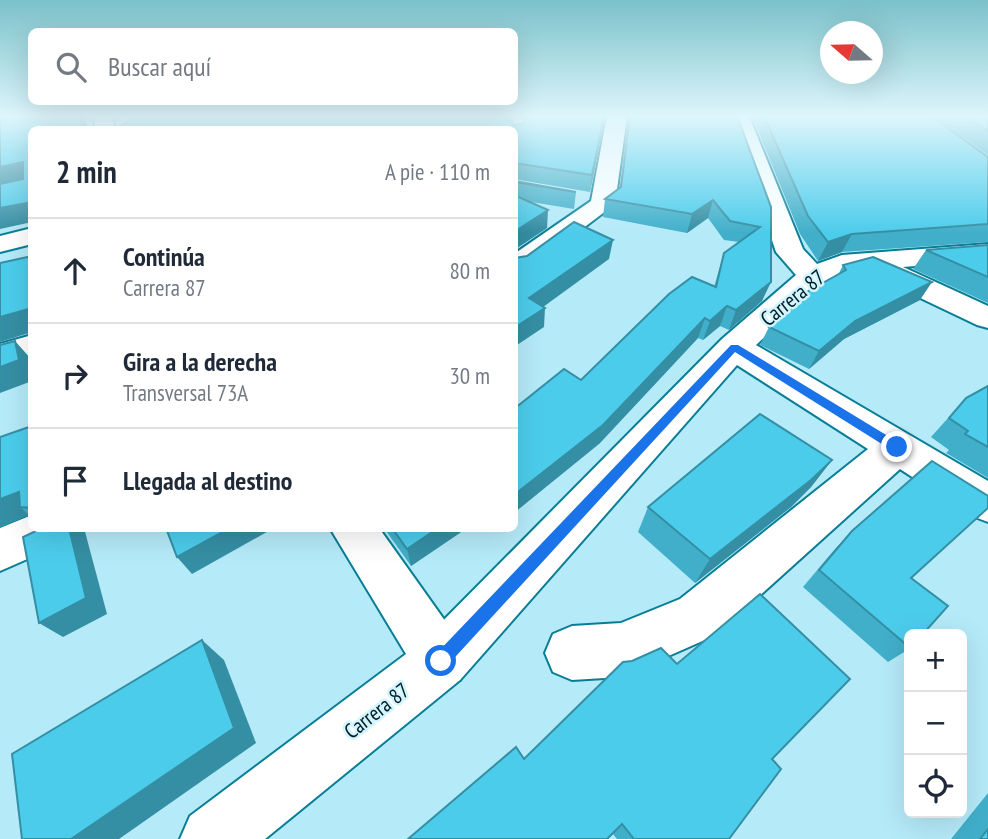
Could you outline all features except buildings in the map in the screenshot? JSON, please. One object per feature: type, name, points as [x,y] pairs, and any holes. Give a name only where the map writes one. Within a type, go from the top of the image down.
[{"type":"street","points":[[518,264],[603,204],[611,155]]},
{"type":"street","points":[[754,155],[790,252],[814,276]]},
{"type":"street","points":[[565,198],[603,204]]},
{"type":"street","points":[[0,244],[28,237]]},
{"type":"street","name":"Carrera 87","points":[[213,839],[441,661],[734,347],[814,276],[842,264],[988,253]]},
{"type":"street","points":[[865,261],[988,318]]},
{"type":"street","points":[[0,356],[28,347]]},
{"type":"street","points":[[734,347],[988,503]]},
{"type":"street","points":[[572,653],[621,650],[698,617],[897,447]]},
{"type":"street","points":[[0,550],[41,532]]},
{"type":"street","points":[[355,532],[441,661]]},
{"type":"route","points":[[441,661],[734,347],[897,447]]}]
